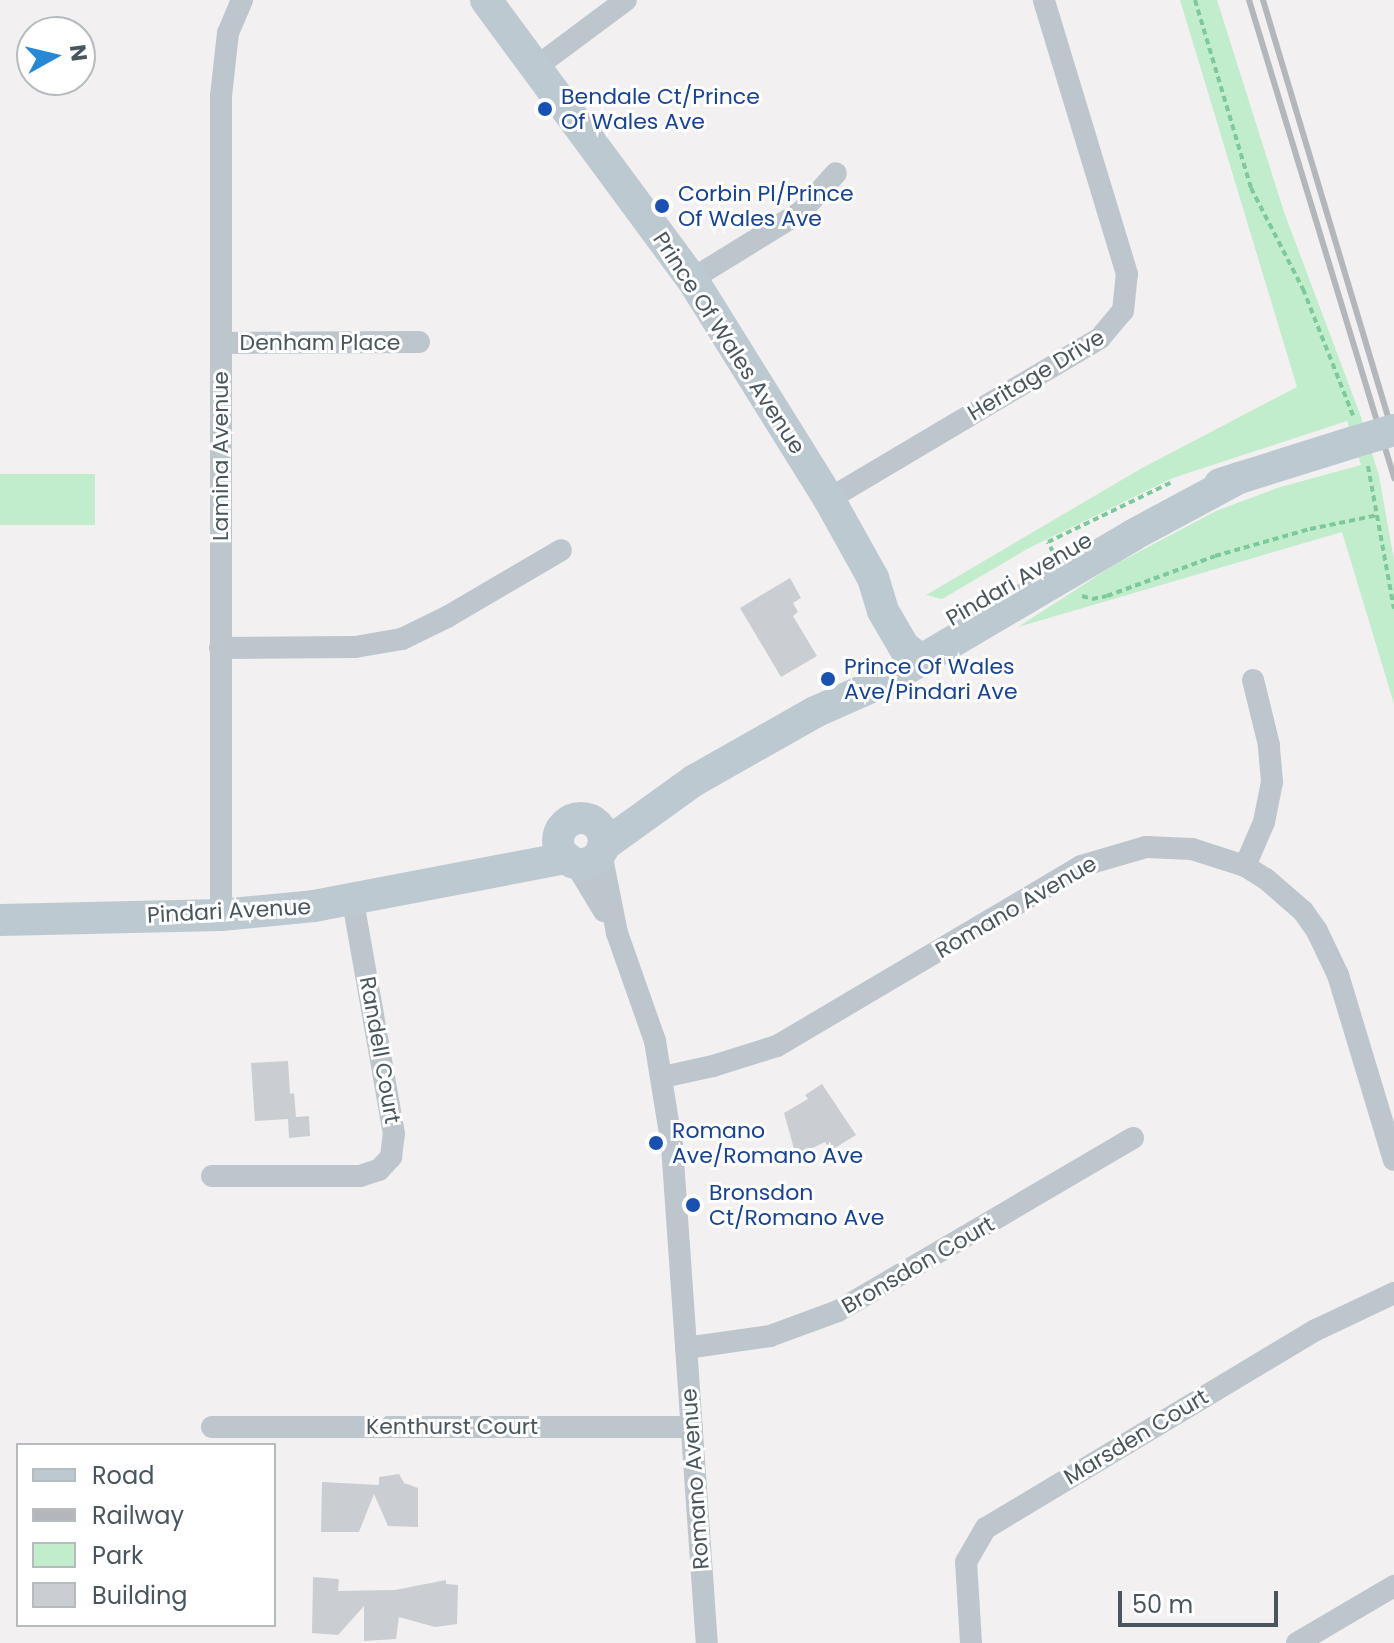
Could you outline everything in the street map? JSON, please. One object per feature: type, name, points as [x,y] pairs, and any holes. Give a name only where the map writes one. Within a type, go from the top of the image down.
[{"type":"street","name":"Lamina Avenue","points":[[221,915],[222,71],[228,33],[242,0]]},
{"type":"street","name":"Prince Of Wales Avenue","points":[[486,0],[692,279],[829,499],[873,578],[883,611],[914,648]]},
{"type":"street","points":[[536,67],[626,0]]},
{"type":"street","name":"Heritage Drive","points":[[829,499],[1100,338],[1123,311],[1128,288],[1127,274],[1044,0]]},
{"type":"street","points":[[692,279],[801,212],[825,190],[836,173]]},
{"type":"street","name":"Denham Place","points":[[221,343],[419,342]]},
{"type":"street","name":"Pindari Avenue","points":[[0,920],[221,915],[353,902],[455,877],[509,871],[583,846],[815,712],[1057,558],[1239,478],[1394,430]]},
{"type":"street","points":[[220,648],[355,647],[402,639],[447,617],[561,550]]},
{"type":"street","points":[[1245,866],[1264,822],[1272,782],[1269,745],[1253,680]]},
{"type":"street","name":"Romano Avenue","points":[[583,846],[647,1011],[663,1077],[674,1160],[707,1643]]},
{"type":"street","name":"Romano Avenue","points":[[663,1077],[713,1066],[777,1046],[1101,857],[1135,849],[1167,847],[1216,855],[1245,866],[1266,879],[1303,911],[1329,953],[1394,1160]]},
{"type":"street","name":"Randell Court","points":[[212,1176],[360,1176],[379,1170],[391,1157],[394,1134],[353,902]]},
{"type":"street","name":"Bronsdon Court","points":[[686,1348],[770,1336],[838,1311],[1133,1138]]},
{"type":"street","name":"Marsden Court","points":[[971,1643],[966,1562],[986,1528],[1316,1330],[1394,1293]]},
{"type":"street","name":"Kenthurst Court","points":[[212,1427],[692,1427]]},
{"type":"street","points":[[1297,1643],[1394,1586]]},
{"type":"path","points":[[1195,0],[1251,188],[1303,289],[1336,374]]},
{"type":"path","points":[[1057,558],[1079,594],[1097,599],[1155,581],[1215,556],[1323,526],[1378,515]]},
{"type":"path","points":[[1385,560],[1394,609]]},
{"type":"green space","points":[[1180,0],[1217,0],[1284,212],[1360,414],[1379,476],[1394,560],[1394,704],[1342,532],[1018,627],[1114,565],[1216,511],[1277,488],[1361,465],[1347,421],[1173,478],[1029,548],[942,599],[926,595],[1142,468],[1297,387]]},
{"type":"green space","points":[[0,474],[95,474],[95,525],[0,525]]},
{"type":"building","points":[[790,578],[801,598],[793,603],[798,612],[793,616],[817,656],[781,677],[740,608]]},
{"type":"building","points":[[288,1061],[290,1094],[294,1093],[296,1117],[309,1116],[310,1136],[289,1138],[288,1119],[255,1121],[251,1063]]},
{"type":"building","points":[[822,1084],[856,1135],[830,1151],[825,1142],[796,1156],[784,1113],[808,1099],[805,1095]]},
{"type":"building","points":[[399,1474],[404,1483],[418,1488],[418,1527],[388,1526],[374,1494],[359,1532],[321,1532],[322,1482],[379,1485],[379,1477]]},
{"type":"building","points":[[313,1577],[339,1579],[338,1591],[395,1590],[446,1580],[446,1584],[458,1585],[457,1624],[435,1627],[399,1617],[396,1639],[364,1641],[364,1606],[338,1635],[312,1633]]},
{"type":"railway","points":[[1249,0],[1394,478]]},
{"type":"railway","points":[[1263,0],[1394,436]]},
{"type":"place","name":"Bendale Ct/Prince Of Wales Ave","points":[[545,109]]},
{"type":"place","name":"Corbin Pl/Prince Of Wales Ave","points":[[662,206]]},
{"type":"place","name":"Prince Of Wales Ave/Pindari Ave","points":[[828,679]]},
{"type":"place","name":"Romano Ave/Romano Ave","points":[[656,1143]]},
{"type":"place","name":"Bronsdon Ct/Romano Ave","points":[[693,1205]]}]
